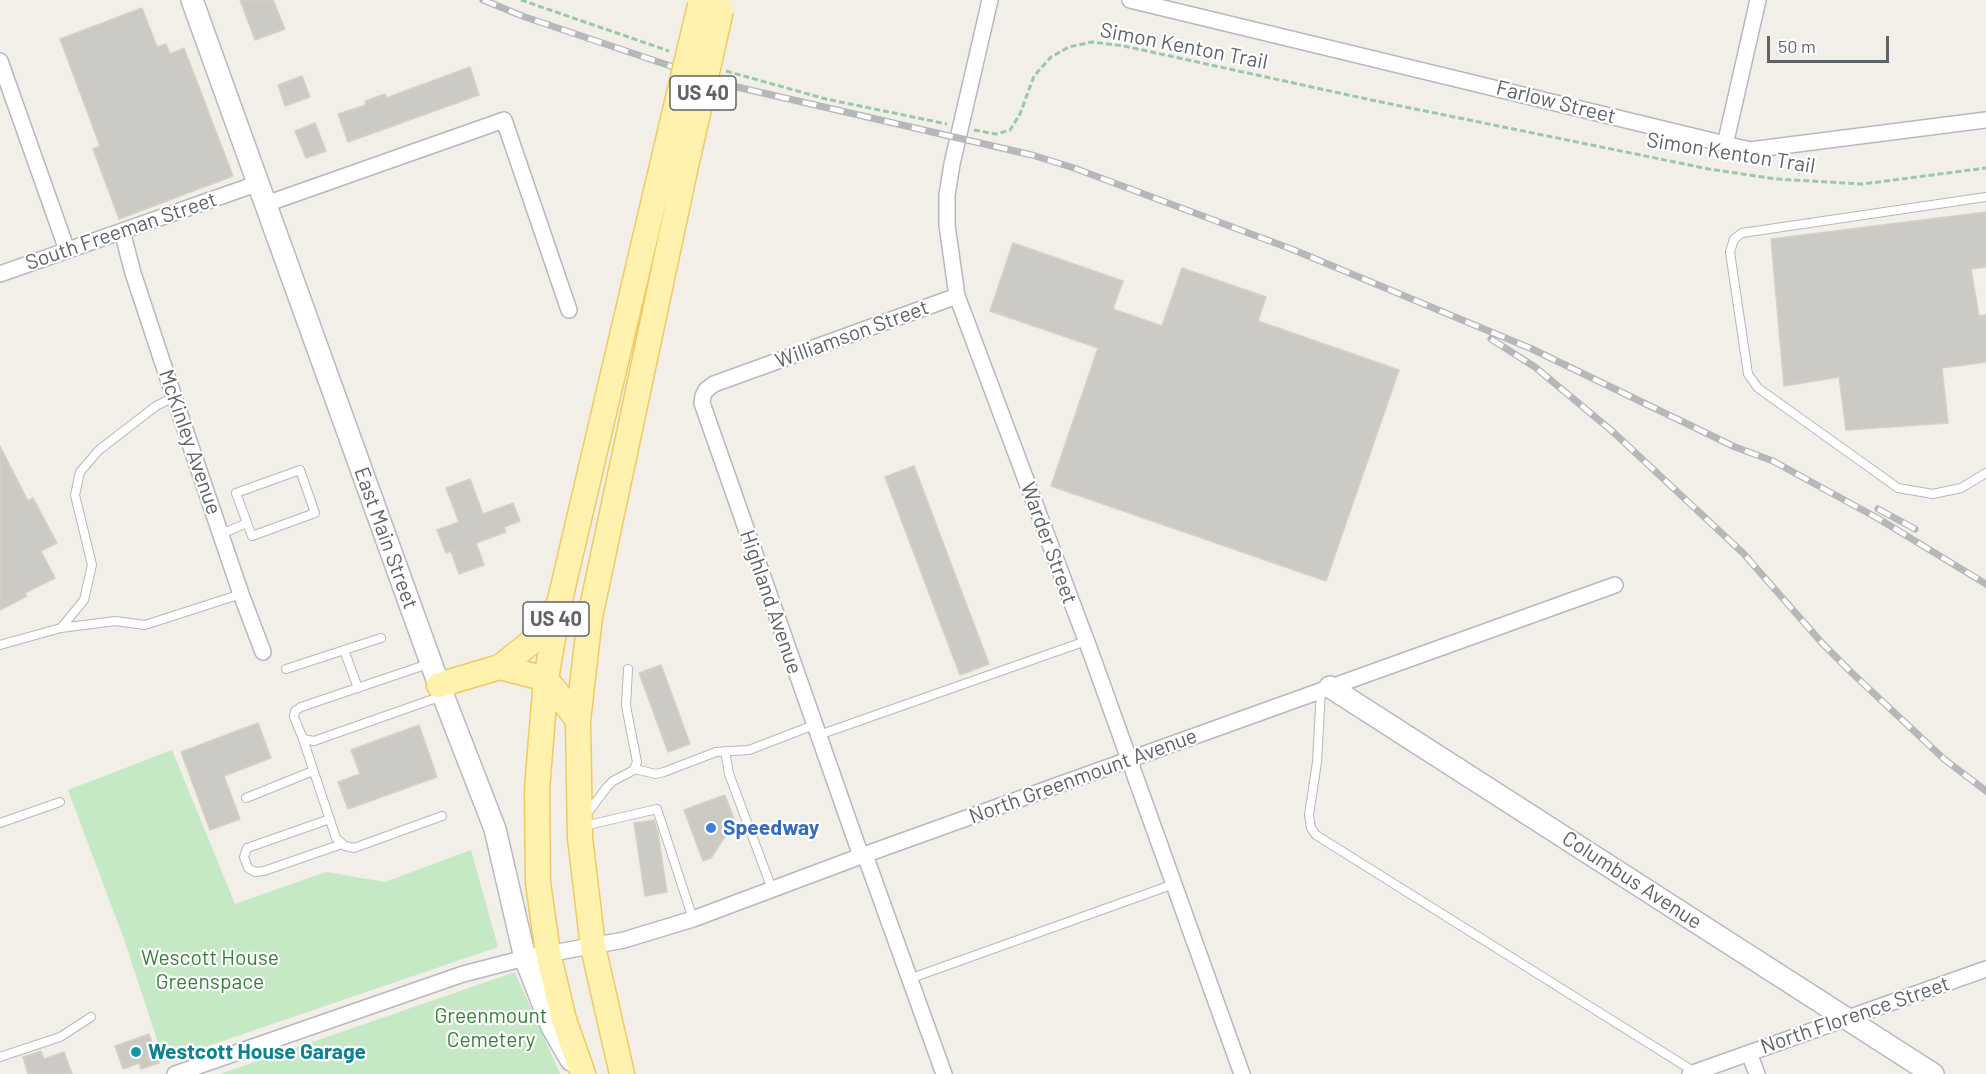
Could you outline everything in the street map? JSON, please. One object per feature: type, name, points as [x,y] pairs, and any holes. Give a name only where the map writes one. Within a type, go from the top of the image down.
[{"type":"main road","name":"East Main Street","points":[[192,0],[250,186],[266,204],[438,681],[495,829],[536,956]]},
{"type":"main road","name":"US 40","points":[[581,1074],[564,1020],[536,956],[537,789],[546,679],[559,604],[672,173],[712,4]]},
{"type":"main road","name":"US 40","points":[[622,1074],[593,946],[580,825],[578,720],[592,606],[672,173]]},
{"type":"main road","points":[[438,681],[500,667],[529,644],[559,604]]},
{"type":"main road","points":[[500,667],[546,679],[578,720]]},
{"type":"main road","name":"Columbus Avenue","points":[[1326,689],[1933,1074]]},
{"type":"street","name":"Warder Street","points":[[990,0],[949,184],[946,225],[957,296],[1086,641],[1242,1074]]},
{"type":"street","name":"Farlow Street","points":[[1130,0],[1750,150],[1986,120]]},
{"type":"street","points":[[1725,145],[1758,0]]},
{"type":"street","points":[[0,61],[67,250]]},
{"type":"street","points":[[266,204],[504,120],[569,310]]},
{"type":"street","name":"South Freeman Street","points":[[0,274],[250,186]]},
{"type":"street","name":"McKinley Avenue","points":[[122,231],[133,273],[174,397],[263,652]]},
{"type":"street","name":"Williamson Street","points":[[746,372],[957,296]]},
{"type":"street","name":"Highland Avenue","points":[[746,372],[714,384],[706,390],[702,403],[816,730],[944,1074]]},
{"type":"street","name":"North Greenmount Avenue","points":[[175,1074],[463,974],[536,956],[624,940],[693,919],[1129,759],[1615,585]]},
{"type":"street","name":"North Florence Street","points":[[1692,1073],[1986,969]]},
{"type":"street","points":[[1749,1053],[1757,1074]]},
{"type":"lane","points":[[1986,197],[1742,233],[1734,239],[1730,252],[1748,374],[1758,388],[1898,488],[1933,494],[1961,488],[1986,473]]},
{"type":"lane","points":[[62,628],[84,600],[92,565],[75,495],[80,472],[99,450],[156,406],[174,397]]},
{"type":"lane","points":[[300,470],[315,513],[252,536],[247,523],[236,494],[300,470]]},
{"type":"lane","points":[[221,534],[247,523]]},
{"type":"lane","points":[[0,645],[62,628],[115,621],[145,625],[241,594]]},
{"type":"lane","points":[[286,669],[381,638]]},
{"type":"lane","points":[[635,769],[656,774],[725,751],[749,750],[1086,641]]},
{"type":"lane","points":[[344,650],[358,688]]},
{"type":"lane","points":[[580,825],[607,787],[635,769],[637,762],[626,706],[628,669]]},
{"type":"lane","points":[[438,681],[358,688],[301,707],[295,711],[294,717],[336,838],[342,843],[354,848],[442,816]]},
{"type":"lane","points":[[303,739],[314,741],[438,681]]},
{"type":"lane","points":[[1326,689],[1308,815],[1311,828],[1316,835],[1692,1073]]},
{"type":"lane","points":[[725,751],[729,774],[772,890]]},
{"type":"lane","points":[[246,798],[314,771]]},
{"type":"lane","points":[[0,823],[60,802]]},
{"type":"lane","points":[[580,825],[657,809],[693,919]]},
{"type":"lane","points":[[330,819],[247,848],[244,856],[248,868],[255,872],[264,871],[342,843]]},
{"type":"lane","points":[[909,979],[1174,884]]},
{"type":"lane","points":[[0,1057],[60,1037],[91,1017]]},
{"type":"path","points":[[521,0],[678,54]]},
{"type":"path","name":"Simon Kenton Trail","points":[[722,70],[826,99],[996,134],[1010,130],[1020,114],[1034,76],[1051,57],[1069,47],[1092,42],[1124,46],[1709,169],[1776,179],[1863,184],[1986,168]]},
{"type":"green space","name":"Wescott House Greenspace","points":[[172,750],[235,904],[326,872],[385,882],[471,850],[498,947],[164,1061],[124,939],[68,790]]},
{"type":"green space","name":"Greenmount Cemetery","points":[[515,972],[560,1074],[220,1074]]},
{"type":"building","points":[[240,0],[273,0],[285,29],[255,40]]},
{"type":"building","points":[[142,8],[157,47],[166,44],[170,54],[184,48],[233,176],[119,219],[93,149],[100,146],[60,39]]},
{"type":"building","points":[[470,67],[479,95],[348,142],[338,114],[366,105],[365,101],[385,94],[386,98]]},
{"type":"building","points":[[302,76],[310,97],[285,106],[278,85]]},
{"type":"building","points":[[315,123],[326,151],[306,158],[295,131]]},
{"type":"building","points":[[1986,212],[1986,267],[1971,269],[1979,316],[1986,315],[1986,362],[1942,368],[1948,423],[1846,430],[1839,377],[1784,386],[1771,239]]},
{"type":"building","points":[[1013,243],[1123,281],[1113,309],[1162,326],[1182,268],[1266,297],[1258,321],[1399,370],[1326,581],[1051,486],[1098,348],[990,311]]},
{"type":"building","points":[[0,446],[28,501],[33,498],[57,543],[41,551],[55,578],[25,593],[27,596],[0,610]]},
{"type":"building","points":[[914,466],[989,664],[960,675],[885,477]]},
{"type":"building","points":[[470,479],[483,514],[513,503],[520,521],[504,527],[506,532],[476,543],[484,565],[459,574],[451,551],[446,553],[437,530],[459,522],[446,488]]},
{"type":"building","points":[[661,665],[690,744],[668,752],[639,673]]},
{"type":"building","points":[[258,723],[271,758],[224,776],[240,819],[210,830],[181,752]]},
{"type":"building","points":[[419,725],[437,777],[348,809],[338,782],[360,774],[351,750]]},
{"type":"building","points":[[725,795],[735,821],[711,858],[703,861],[684,810]]},
{"type":"building","points":[[654,820],[667,892],[645,896],[634,823]]},
{"type":"building","name":"Westcott House Garage","points":[[149,1034],[159,1063],[141,1069],[139,1063],[123,1069],[115,1046]]},
{"type":"building","points":[[41,1051],[44,1059],[64,1052],[72,1074],[28,1074],[23,1057]]},
{"type":"railway","points":[[483,0],[525,17],[724,84],[1032,155],[1074,168],[1294,250],[1532,349],[1735,447],[1773,461],[1879,519],[1986,584]]},
{"type":"railway","points":[[1491,339],[1535,367],[1612,431],[1743,553],[1822,643],[1852,673],[1944,759],[1986,791]]},
{"type":"railway","points":[[1878,509],[1915,529]]},
{"type":"place","name":"Speedway","points":[[711,828]]},
{"type":"place","name":"Westcott House Garage","points":[[136,1052]]}]
